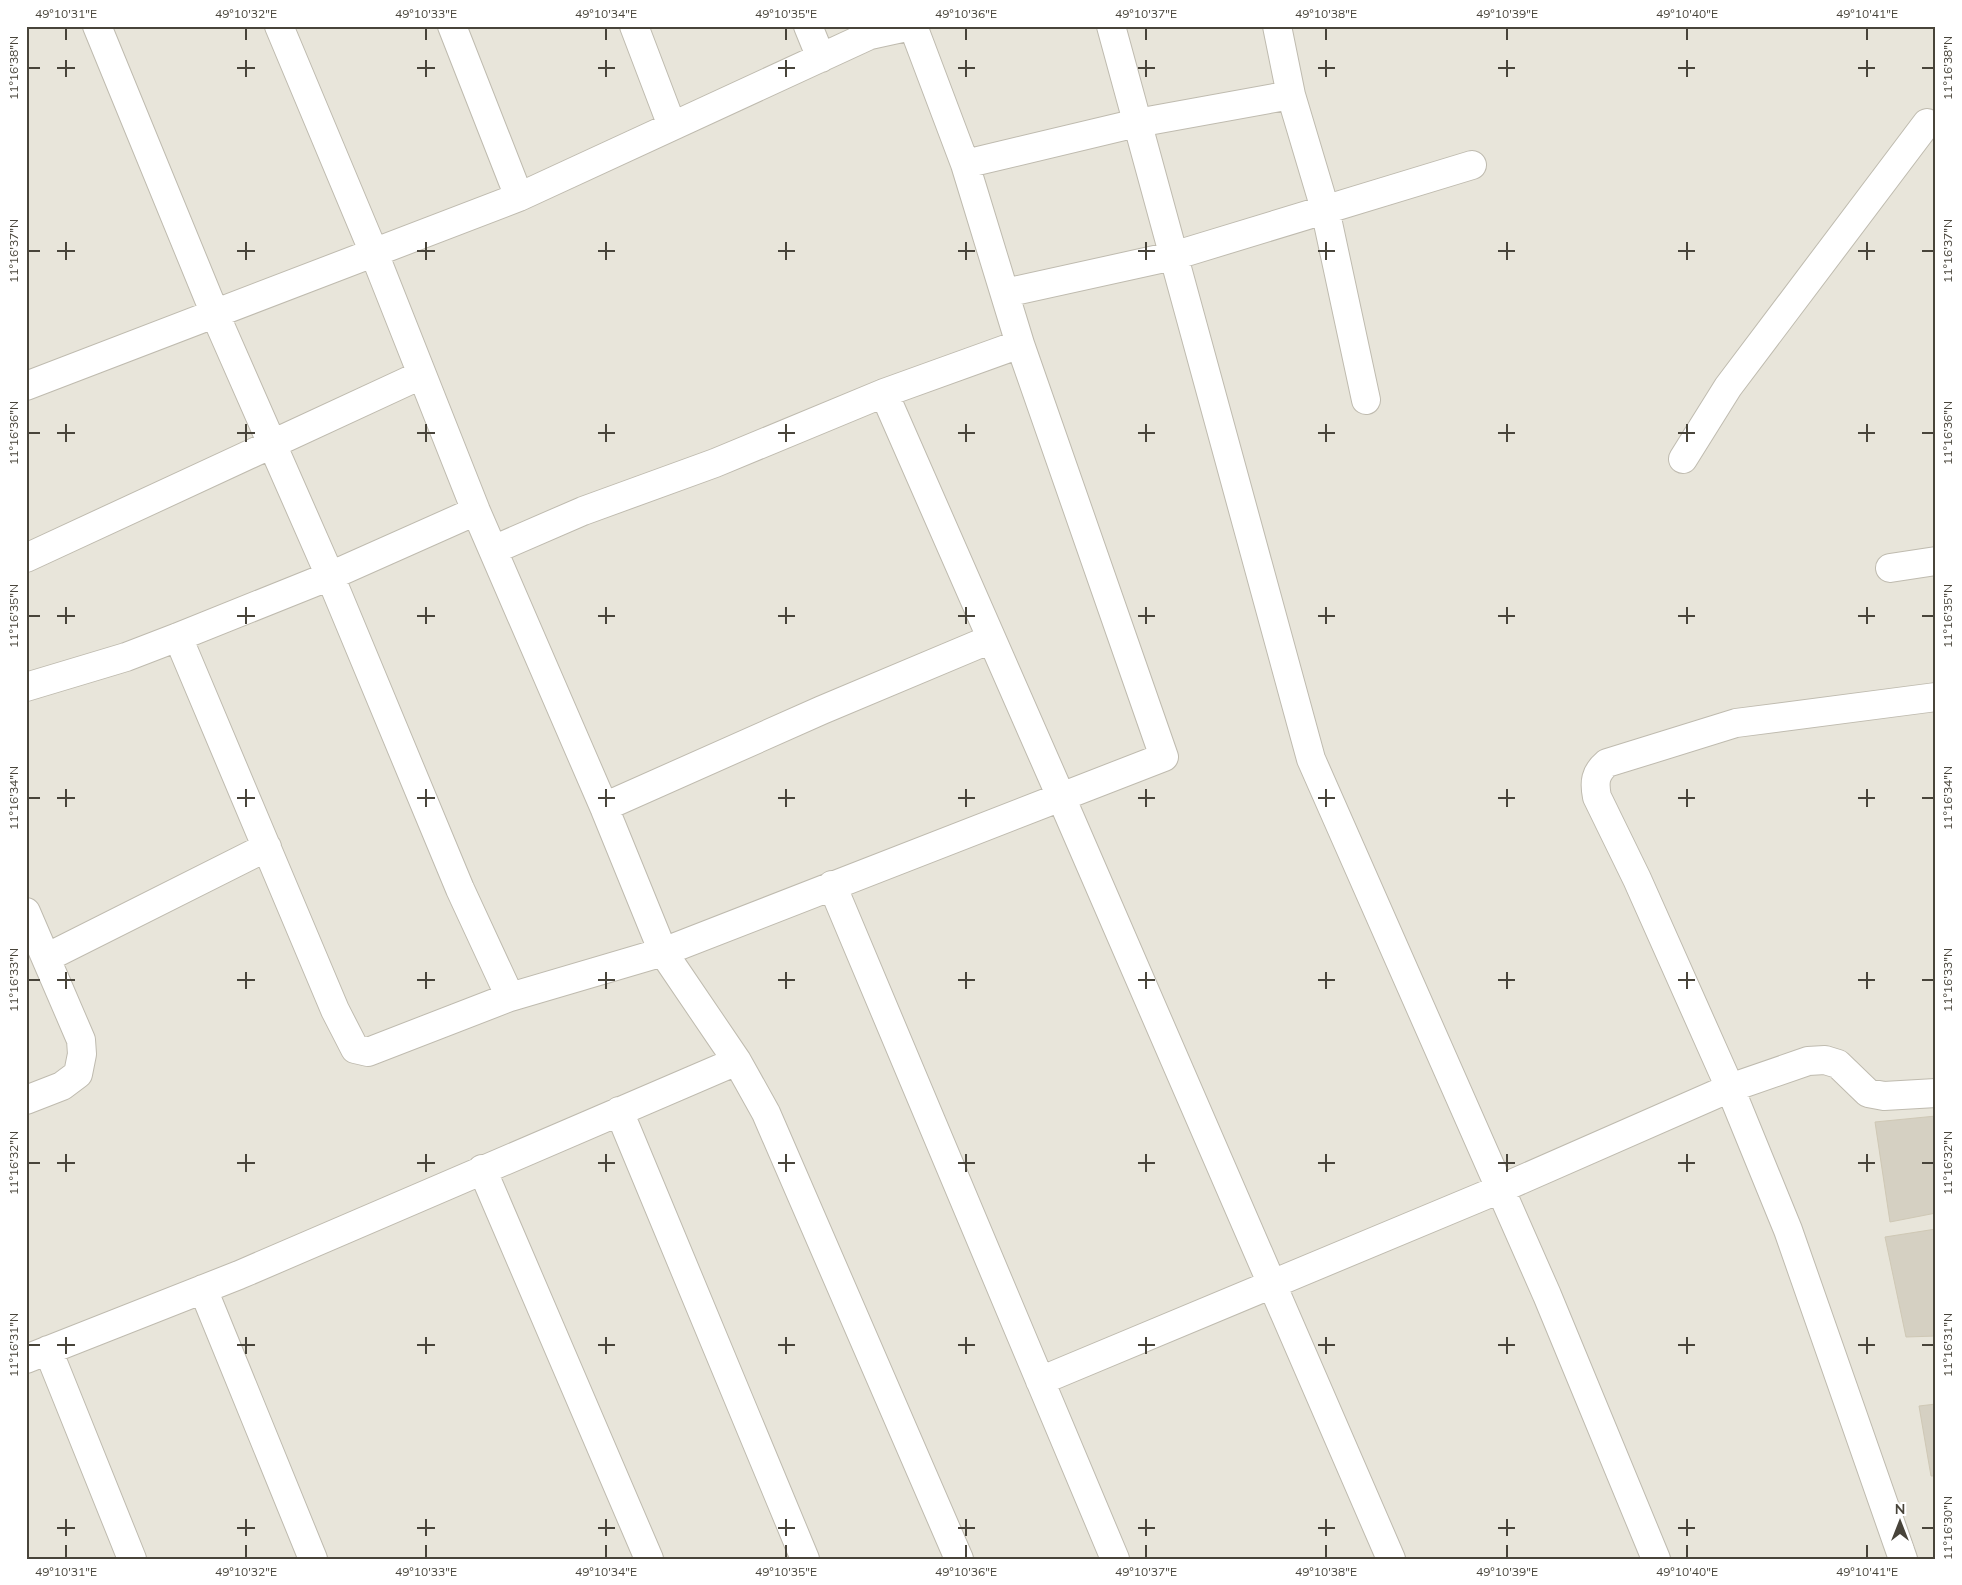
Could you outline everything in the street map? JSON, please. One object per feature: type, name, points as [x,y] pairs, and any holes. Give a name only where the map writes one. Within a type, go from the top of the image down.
[{"type":"street","points":[[97,26],[215,314],[330,576],[460,889],[510,997]]},
{"type":"street","points":[[279,26],[374,253],[476,511],[604,807],[663,952],[737,1061],[766,1113],[959,1559]]},
{"type":"street","points":[[452,26],[519,197]]},
{"type":"street","points":[[634,26],[672,126]]},
{"type":"street","points":[[808,26],[821,58]]},
{"type":"street","points":[[26,386],[519,197],[870,35],[912,26],[965,164],[1020,344],[1164,757],[663,952],[510,997],[368,1052],[355,1049],[335,1010],[178,637]]},
{"type":"street","points":[[1111,26],[1311,759],[1547,1294],[1656,1559]]},
{"type":"street","points":[[1277,26],[1291,95],[1325,209],[1366,400]]},
{"type":"street","points":[[965,164],[1137,123],[1291,95]]},
{"type":"street","points":[[1684,459],[1728,387],[1933,125]]},
{"type":"street","points":[[1005,293],[1173,256],[1472,165]]},
{"type":"street","points":[[493,550],[583,511],[715,463],[884,393],[1020,344]]},
{"type":"street","points":[[26,558],[422,375]]},
{"type":"street","points":[[884,393],[1391,1559]]},
{"type":"street","points":[[26,687],[126,657],[178,637],[330,576],[476,511]]},
{"type":"street","points":[[1890,568],[1936,561]]},
{"type":"street","points":[[604,807],[822,710],[991,639]]},
{"type":"street","points":[[1903,1559],[1788,1230],[1730,1088],[1638,879],[1597,797],[1595,783],[1598,770],[1607,763],[1736,723],[1936,697]]},
{"type":"street","points":[[46,958],[267,847]]},
{"type":"street","points":[[832,885],[1115,1559]]},
{"type":"street","points":[[26,912],[80,1040],[82,1054],[78,1074],[62,1086],[26,1100]]},
{"type":"street","points":[[1040,1381],[1500,1189],[1730,1088],[1808,1061],[1825,1060],[1838,1064],[1868,1093],[1884,1096],[1936,1093]]},
{"type":"street","points":[[132,1559],[37,1355],[203,1289],[737,1061]]},
{"type":"street","points":[[618,1111],[805,1559]]},
{"type":"street","points":[[482,1169],[648,1559]]},
{"type":"street","points":[[203,1289],[313,1559]]},
{"type":"shaded area","points":[[26,26],[1936,26],[1936,1559],[26,1559]]},
{"type":"building","points":[[1936,1116],[1936,1213],[1890,1222],[1875,1122]]},
{"type":"building","points":[[1936,1229],[1936,1336],[1906,1337],[1885,1237]]},
{"type":"building","points":[[1936,1404],[1936,1476],[1931,1476],[1919,1406]]}]
